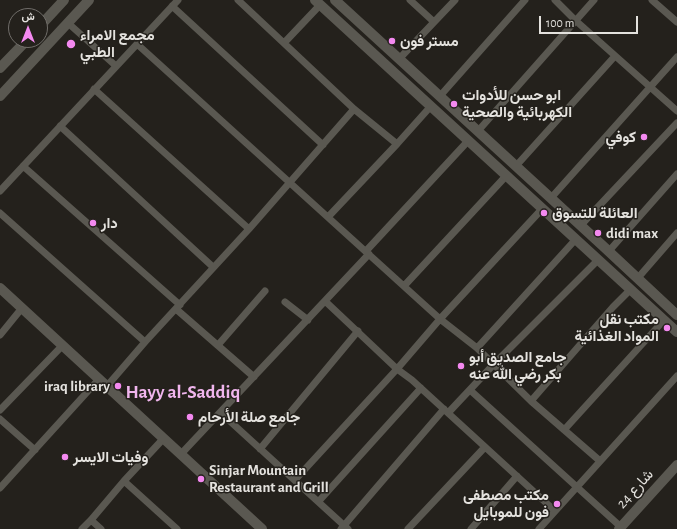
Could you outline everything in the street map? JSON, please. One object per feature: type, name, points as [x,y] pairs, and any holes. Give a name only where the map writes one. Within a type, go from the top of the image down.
[{"type":"street","points":[[48,17],[64,0]]},
{"type":"street","points":[[0,96],[89,0]]},
{"type":"street","points":[[0,191],[178,0]]},
{"type":"street","points":[[238,0],[354,109],[397,144]]},
{"type":"street","points":[[335,0],[581,225],[637,279],[675,310]]},
{"type":"street","points":[[410,0],[434,22]]},
{"type":"street","points":[[400,59],[455,0]]},
{"type":"street","points":[[440,96],[525,0]]},
{"type":"street","points":[[555,0],[575,20],[677,111]]},
{"type":"street","points":[[478,131],[594,0]]},
{"type":"street","points":[[652,0],[677,22]]},
{"type":"street","points":[[659,6],[664,0]]},
{"type":"street","points":[[284,43],[317,2],[677,332]]},
{"type":"street","points":[[172,6],[323,145]]},
{"type":"street","points":[[68,23],[116,66]]},
{"type":"street","points":[[137,44],[440,319],[477,348],[531,401],[600,461]]},
{"type":"street","points":[[0,68],[19,48]]},
{"type":"street","points":[[28,48],[36,57]]},
{"type":"street","points":[[516,166],[615,56]]},
{"type":"street","points":[[551,198],[677,57]]},
{"type":"street","points":[[94,90],[249,229]]},
{"type":"street","points":[[328,217],[397,144],[430,106]]},
{"type":"street","points":[[107,386],[145,342],[249,229],[354,109]]},
{"type":"street","points":[[581,225],[677,124]]},
{"type":"street","points":[[60,126],[213,267]]},
{"type":"street","points":[[181,454],[308,320],[468,141]]},
{"type":"street","points":[[23,166],[254,377]]},
{"type":"street","points":[[609,251],[677,174]]},
{"type":"street","points":[[404,286],[506,176]]},
{"type":"street","points":[[295,480],[397,369],[440,319],[542,209]]},
{"type":"street","points":[[555,221],[565,211]]},
{"type":"street","points":[[0,213],[145,342]]},
{"type":"street","points":[[637,279],[677,233]]},
{"type":"street","points":[[477,348],[576,239]]},
{"type":"street","points":[[221,413],[319,501],[344,528],[446,411],[470,390],[598,260]]},
{"type":"street","points":[[0,288],[262,529]]},
{"type":"street","points":[[531,401],[613,307],[631,290]]},
{"type":"street","points":[[218,345],[265,291]]},
{"type":"street","points":[[325,301],[397,369],[421,388],[555,511]]},
{"type":"street","points":[[285,302],[308,320]]},
{"type":"street","points":[[0,335],[22,308]]},
{"type":"street","points":[[564,430],[664,320]]},
{"type":"street","points":[[260,449],[358,331]]},
{"type":"street","points":[[0,410],[62,346]]},
{"type":"street","points":[[539,529],[677,376]]},
{"type":"street","points":[[0,487],[100,379]]},
{"type":"street","points":[[319,501],[421,388]]},
{"type":"street","points":[[470,390],[577,486],[620,528]]},
{"type":"street","points":[[0,419],[35,450]]},
{"type":"street","points":[[82,529],[164,438]]},
{"type":"street","points":[[408,529],[485,447]]},
{"type":"street","name":"شارع 24","points":[[620,528],[676,468]]},
{"type":"street","points":[[471,529],[517,476]]},
{"type":"street","points":[[124,482],[177,529]]},
{"type":"street","points":[[91,520],[101,529]]},
{"type":"place","name":"مستر فون","points":[[392,41]]},
{"type":"place","name":"مجمع الامراء الطبي","points":[[71,44]]},
{"type":"place","name":"ابو حسن للأدوات الكهربائية والصحية","points":[[454,104]]},
{"type":"place","name":"كوفي","points":[[644,137]]},
{"type":"place","name":"العائلة للتسوق","points":[[544,213]]},
{"type":"place","name":"دار","points":[[93,223]]},
{"type":"place","name":"didi max","points":[[598,233]]},
{"type":"place","name":"مكتب نقل المواد الغذائية","points":[[667,328]]},
{"type":"place","name":"جامع الصديق أبو بكر رضي الله عنه","points":[[461,366]]},
{"type":"place","name":"iraq library","points":[[118,386]]},
{"type":"place","name":"جامع صلة الأرحام","points":[[190,417]]},
{"type":"place","name":"وفيات الايسر","points":[[65,457]]},
{"type":"place","name":"Sinjar Mountain Restaurant and Grill","points":[[201,479]]},
{"type":"place","name":"مكتب مصطفى فون للموبايل","points":[[557,504]]},
{"type":"district","name":"Hayy al-Saddiq","points":[[183,392]]}]
